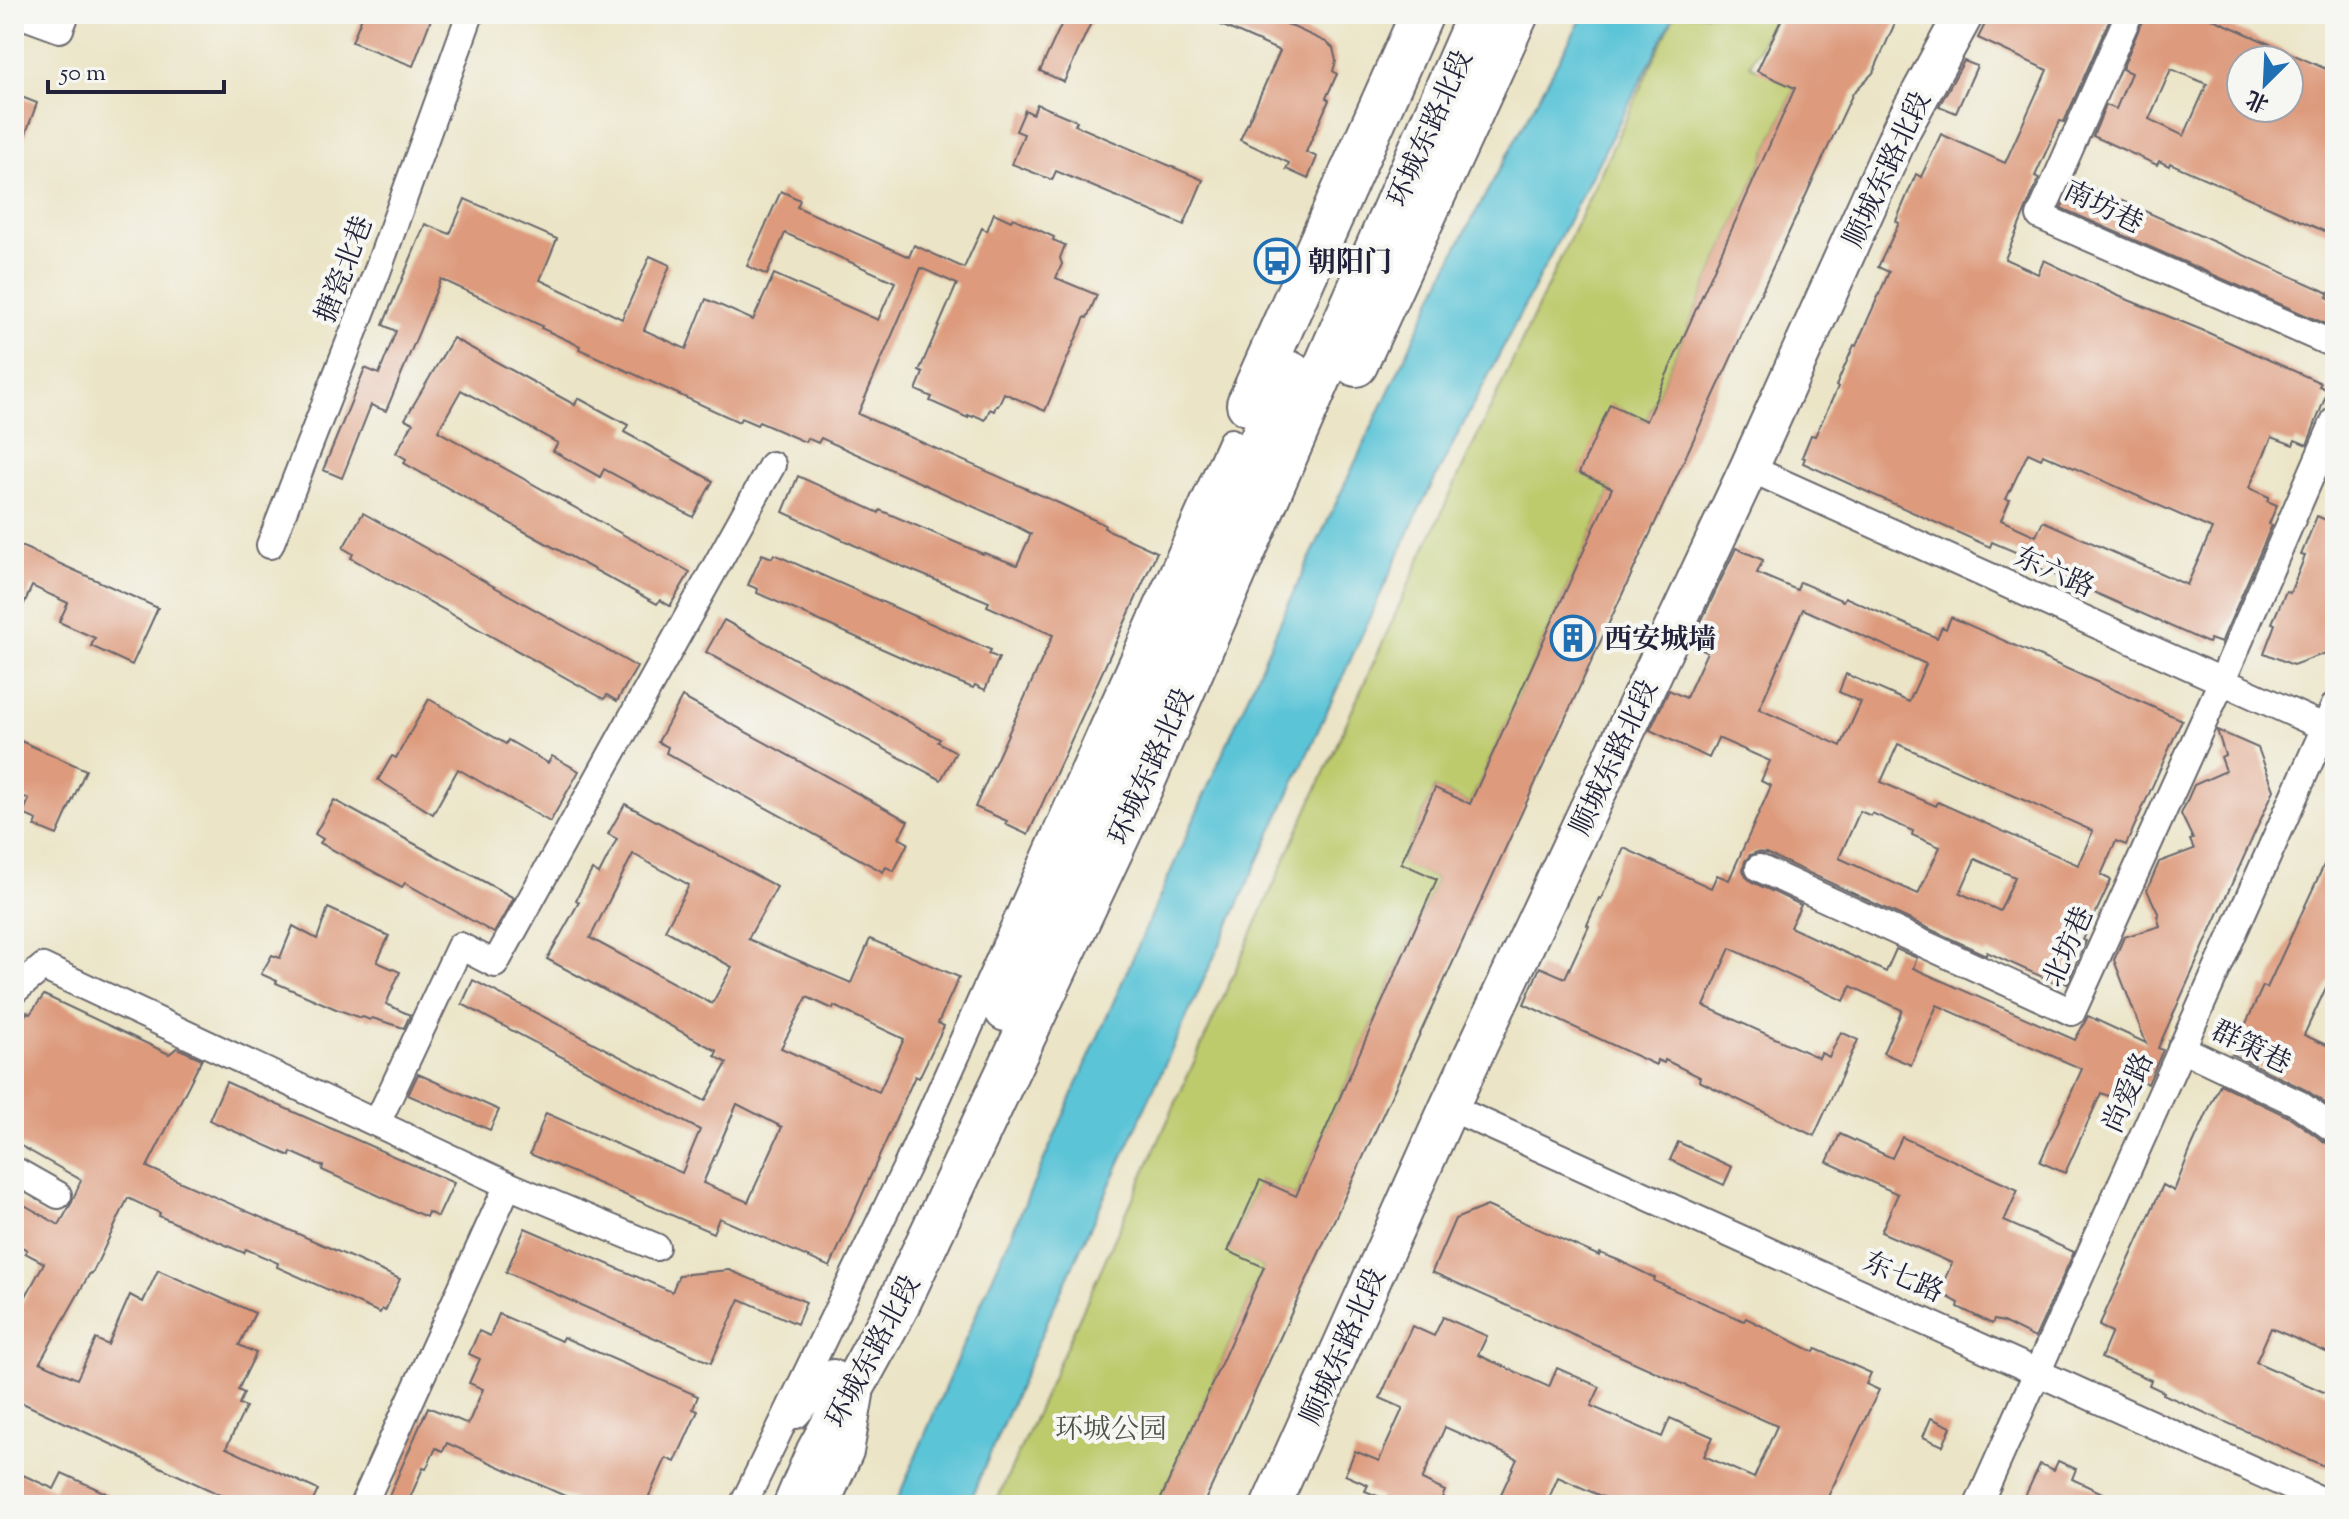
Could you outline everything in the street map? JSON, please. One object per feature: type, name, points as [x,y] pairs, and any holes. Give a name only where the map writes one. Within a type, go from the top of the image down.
[{"type":"main road","points":[[1202,609],[1231,442],[1422,14]]},
{"type":"main road","name":"环城东路北段","points":[[1202,609],[1319,312],[1451,14]]},
{"type":"main road","name":"环城东路北段","points":[[795,1505],[849,1369],[862,1312],[895,1255],[1202,609],[1479,14]]},
{"type":"main road","points":[[1202,609],[1302,484],[1517,14]]},
{"type":"main road","name":"环城东路北段","points":[[769,1505],[849,1369]]},
{"type":"street","points":[[19,14],[60,29],[66,14]]},
{"type":"street","name":"搪瓷北巷","points":[[270,545],[377,272],[470,14]]},
{"type":"street","name":"顺城东路北段","points":[[1271,1505],[1449,1107],[1749,468],[1902,128],[1964,14]]},
{"type":"street","name":"南坊巷","points":[[2129,14],[2040,216],[2335,345]]},
{"type":"street","points":[[2222,681],[2335,420]]},
{"type":"street","points":[[743,1505],[906,1168],[1231,442]]},
{"type":"street","points":[[377,1123],[460,946],[495,964],[772,465]]},
{"type":"street","name":"东六路","points":[[1749,468],[2222,681],[2332,721]]},
{"type":"street","name":"北坊巷","points":[[1759,868],[2072,1012],[2222,681]]},
{"type":"street","name":"尚爱路","points":[[1978,1505],[2181,1048],[2332,721]]},
{"type":"street","points":[[14,991],[43,967],[508,1185],[656,1247]]},
{"type":"street","name":"群策巷","points":[[2181,1048],[2299,1104],[2335,1130]]},
{"type":"street","name":"东七路","points":[[1449,1107],[2331,1505]]},
{"type":"street","points":[[14,1170],[58,1195]]},
{"type":"street","points":[[363,1505],[508,1185]]},
{"type":"street","points":[[773,1441],[849,1369]]},
{"type":"street","points":[[826,1505],[850,1452],[849,1369]]},
{"type":"green space","name":"环城公园","points":[[1675,14],[1776,14],[1750,65],[1795,88],[1646,421],[1611,405],[1580,473],[1612,488],[1470,804],[1435,788],[1401,862],[1437,879],[1296,1196],[1260,1180],[1228,1250],[1264,1267],[1158,1505],[995,1505],[1425,548]]},
{"type":"water","points":[[1584,14],[1675,14],[1420,508],[1046,1324],[968,1505],[895,1505],[1291,598],[1457,247]]},
{"type":"building","points":[[363,14],[433,14],[413,66],[352,42]]},
{"type":"building","points":[[1066,14],[1095,14],[1064,82],[1040,71]]},
{"type":"building","points":[[1196,14],[1265,14],[1333,48],[1336,61],[1333,71],[1337,74],[1306,152],[1317,157],[1308,179],[1286,169],[1289,163],[1240,140],[1280,51]]},
{"type":"building","name":"西安城墙","points":[[1784,14],[1899,14],[1873,73],[1853,93],[1203,1505],[1158,1505],[1264,1267],[1228,1251],[1260,1180],[1296,1196],[1437,879],[1401,863],[1435,788],[1470,804],[1612,488],[1579,473],[1610,404],[1646,421],[1795,88],[1757,71]]},
{"type":"building","points":[[1990,14],[2112,14],[2064,122],[2060,121],[2035,176],[2039,178],[2005,259],[2038,274],[2044,260],[2116,295],[2321,383],[2319,386],[2328,390],[2307,445],[2295,440],[2293,445],[2272,437],[2249,488],[2269,497],[2267,501],[2277,505],[2269,524],[2272,525],[2221,643],[2210,639],[2208,643],[2037,567],[2039,562],[1992,542],[1990,547],[1803,463],[1805,458],[1802,457],[1811,435],[1815,436],[1889,272],[1878,267],[1899,223],[1896,221],[1916,174],[1921,177],[1941,134],[2005,163],[2047,70],[1978,38]],"holes":[[[2028,453],[2041,459],[2043,454],[2212,529],[2187,585],[2043,521],[2036,536],[2001,520],[2010,500],[2006,499]]]},
{"type":"building","points":[[2145,14],[2202,14],[2270,44],[2225,44],[2225,124],[2305,124],[2305,60],[2335,73],[2335,236],[2170,163],[2169,166],[2159,161],[2157,165],[2093,136],[2106,105],[2116,109],[2131,73],[2122,69]],"holes":[[[2171,69],[2207,84],[2184,136],[2149,119]]]},
{"type":"building","points":[[1964,61],[1977,66],[1956,113],[1939,106]]},
{"type":"building","points":[[14,94],[37,103],[16,160],[14,160]]},
{"type":"building","points":[[1037,104],[1077,121],[1075,125],[1203,180],[1184,225],[1056,171],[1052,180],[1012,164],[1024,134],[1016,131],[1025,110],[1033,114]]},
{"type":"building","points":[[2076,180],[2118,204],[2120,200],[2329,293],[2327,297],[2335,301],[2335,328],[2061,208]]},
{"type":"building","points":[[781,191],[800,200],[797,207],[909,257],[914,245],[964,268],[982,228],[987,231],[994,213],[1011,221],[1013,218],[1065,245],[1056,278],[1097,295],[1045,411],[1004,393],[998,406],[994,411],[990,409],[985,420],[974,415],[968,415],[968,418],[930,401],[932,397],[916,390],[923,373],[919,371],[957,284],[921,268],[858,414],[1063,505],[1157,552],[1028,835],[1005,824],[1007,821],[975,807],[1053,635],[987,606],[989,602],[882,558],[783,512],[798,476],[879,513],[880,510],[983,554],[1017,565],[1031,534],[1010,523],[821,438],[818,443],[807,438],[805,442],[759,422],[757,425],[741,418],[739,422],[579,349],[580,346],[542,326],[441,279],[386,411],[371,405],[342,478],[323,470],[365,368],[379,374],[396,331],[383,325],[425,224],[450,234],[465,199],[557,239],[540,280],[622,319],[650,256],[670,265],[644,330],[686,349],[706,299],[753,320],[774,274],[878,320],[895,282],[785,233],[767,275],[747,266]]},
{"type":"building","points":[[453,338],[575,405],[578,398],[628,425],[624,432],[713,481],[693,517],[604,469],[600,477],[553,451],[558,443],[461,390],[438,431],[690,572],[670,606],[660,600],[657,604],[404,463],[406,459],[396,453],[413,423],[405,419]]},
{"type":"building","points":[[363,513],[637,667],[617,701],[607,695],[604,699],[351,558],[353,554],[343,548]]},
{"type":"building","points":[[2317,516],[2335,524],[2335,638],[2329,652],[2293,665],[2264,653],[2275,624],[2272,623],[2286,591],[2290,593]]},
{"type":"building","points":[[14,543],[158,608],[132,665],[91,646],[95,638],[59,622],[68,603],[32,586],[14,626]]},
{"type":"building","points":[[1736,548],[1763,560],[1757,573],[1797,590],[1800,582],[1843,601],[1845,597],[1937,638],[1942,627],[1946,629],[1951,617],[2182,720],[2126,845],[2116,841],[2101,875],[2111,880],[2083,940],[2086,941],[2067,984],[2062,981],[2060,985],[1987,952],[1986,955],[1766,853],[1757,852],[1745,861],[1743,870],[1752,882],[1801,905],[1790,927],[1886,972],[1896,949],[1917,958],[1913,968],[2075,1040],[2088,1016],[2146,1043],[2114,960],[2124,937],[2160,926],[2159,915],[2147,890],[2159,862],[2194,849],[2190,840],[2193,839],[2181,814],[2194,785],[2226,771],[2221,757],[2225,755],[2217,730],[2258,748],[2274,790],[2158,1048],[2163,1050],[2148,1084],[2129,1075],[2118,1100],[2101,1093],[2065,1173],[2040,1162],[2082,1069],[1937,1005],[1911,1065],[1883,1053],[1902,1010],[1851,986],[1844,1001],[1730,948],[1704,1006],[1819,1058],[1821,1053],[1829,1057],[1841,1032],[1858,1040],[1814,1136],[1699,1081],[1700,1077],[1665,1060],[1664,1063],[1657,1060],[1656,1065],[1524,1004],[1540,967],[1565,978],[1624,848],[1711,888],[1717,875],[1729,880],[1771,786],[1761,781],[1770,761],[1718,738],[1709,758],[1650,730],[1669,690],[1686,698],[1707,652],[1690,645]],"holes":[[[1803,609],[1926,664],[1909,702],[1846,674],[1839,692],[1861,702],[1841,746],[1759,709]],[[1898,744],[2093,831],[2078,865],[1938,802],[1936,806],[1881,782]],[[1860,811],[1913,831],[1912,835],[1940,847],[1918,894],[1839,858]],[[1975,859],[2015,877],[2000,911],[1960,893]]]},
{"type":"building","points":[[762,554],[772,558],[774,554],[991,650],[989,654],[999,658],[985,690],[941,675],[757,593],[758,589],[748,585]]},
{"type":"building","points":[[724,620],[940,739],[938,742],[956,752],[941,780],[706,652]]},
{"type":"building","points":[[682,697],[908,821],[899,838],[908,843],[894,871],[886,867],[883,872],[666,753],[668,747],[658,742]]},
{"type":"building","points":[[429,699],[506,744],[508,740],[548,763],[552,756],[579,771],[550,822],[458,769],[433,814],[378,780],[392,756],[396,758]]},
{"type":"building","points":[[14,738],[86,770],[57,835],[35,826],[37,820],[23,814],[29,799],[14,792]]},
{"type":"building","points":[[334,800],[514,898],[494,933],[405,883],[402,887],[320,843],[323,839],[315,834]]},
{"type":"building","points":[[625,804],[777,887],[748,939],[851,983],[870,939],[959,977],[938,1023],[944,1026],[919,1078],[915,1076],[830,1267],[719,1218],[713,1233],[530,1154],[546,1113],[682,1173],[700,1130],[462,1004],[473,980],[705,1101],[727,1063],[715,1056],[717,1051],[547,959],[579,902],[576,900],[592,870],[599,874],[617,839],[608,834]],"holes":[[[633,854],[689,885],[665,930],[732,967],[712,1004],[590,938]],[[807,997],[833,1009],[834,1006],[904,1039],[879,1092],[781,1048]],[[737,1104],[782,1127],[748,1202],[703,1183]]]},
{"type":"building","points":[[2335,841],[2335,984],[2329,981],[2304,1035],[2335,1049],[2335,1110],[2306,1090],[2232,1054],[2263,986],[2267,988]]},
{"type":"building","points":[[328,908],[389,936],[377,962],[400,972],[386,1004],[410,1015],[404,1028],[336,1009],[261,974],[272,955],[280,958],[293,926],[317,939]]},
{"type":"building","points":[[44,995],[169,1054],[177,1048],[202,1059],[147,1167],[400,1279],[385,1311],[382,1309],[380,1313],[277,1267],[278,1263],[246,1249],[244,1253],[159,1216],[160,1213],[128,1198],[92,1274],[40,1362],[77,1379],[96,1339],[108,1345],[130,1295],[143,1302],[158,1270],[255,1313],[239,1345],[256,1353],[238,1390],[244,1393],[239,1404],[246,1407],[226,1448],[318,1490],[311,1505],[242,1505],[14,1399],[14,1303],[20,1307],[44,1263],[25,1253],[27,1250],[14,1242],[14,1199],[59,1225],[81,1180],[14,1142],[14,1037],[27,1012],[30,1014]]},
{"type":"building","points":[[418,1074],[499,1110],[490,1130],[408,1095]]},
{"type":"building","points":[[226,1082],[454,1183],[438,1217],[428,1212],[426,1217],[322,1170],[323,1166],[291,1152],[290,1156],[209,1120]]},
{"type":"building","points":[[2220,1084],[2291,1118],[2335,1146],[2335,1356],[2271,1328],[2256,1362],[2335,1397],[2335,1471],[2163,1394],[2149,1385],[2151,1380],[2101,1358],[2112,1332],[2099,1326],[2163,1185],[2174,1191]]},
{"type":"building","points":[[1840,1134],[1892,1158],[1902,1137],[2018,1190],[2004,1221],[2074,1252],[2035,1338],[2003,1322],[1994,1320],[1992,1324],[1958,1307],[1959,1303],[1939,1292],[1952,1263],[1881,1232],[1898,1194],[1827,1162]]},
{"type":"building","points":[[1678,1142],[1732,1167],[1724,1185],[1670,1160]]},
{"type":"building","points":[[1487,1206],[1599,1256],[1600,1253],[1618,1260],[1655,1278],[1654,1281],[1744,1321],[1746,1318],[1814,1352],[1816,1349],[1871,1373],[1866,1384],[1879,1390],[1824,1505],[1621,1505],[1558,1477],[1546,1505],[1496,1505],[1517,1459],[1445,1427],[1422,1480],[1445,1491],[1439,1505],[1376,1505],[1380,1497],[1365,1491],[1368,1485],[1345,1475],[1355,1451],[1379,1461],[1403,1408],[1380,1398],[1412,1326],[1434,1336],[1443,1317],[1487,1336],[1478,1355],[1549,1387],[1557,1368],[1600,1387],[1591,1406],[1662,1437],[1670,1418],[1713,1437],[1704,1456],[1754,1478],[1777,1426],[1432,1272],[1455,1219]]},
{"type":"building","points":[[525,1228],[672,1292],[679,1275],[729,1270],[806,1302],[797,1324],[740,1299],[711,1363],[506,1272]]},
{"type":"building","points":[[499,1314],[561,1341],[563,1337],[698,1396],[693,1409],[698,1411],[675,1462],[666,1458],[645,1505],[585,1505],[447,1443],[443,1451],[436,1448],[426,1469],[423,1468],[407,1505],[385,1505],[428,1407],[468,1424],[483,1389],[469,1383],[480,1359],[469,1354],[479,1331],[490,1336]]},
{"type":"building","points":[[1931,1418],[1951,1427],[1943,1446],[1923,1437]]},
{"type":"building","points":[[2058,1461],[2076,1469],[2072,1479],[2128,1505],[2021,1505],[2040,1464],[2054,1470]]},
{"type":"building","points":[[14,1471],[54,1489],[62,1473],[132,1505],[14,1505]]},
{"type":"place","name":"朝阳门","points":[[1277,261]]},
{"type":"place","name":"西安城墙","points":[[1573,638]]}]
